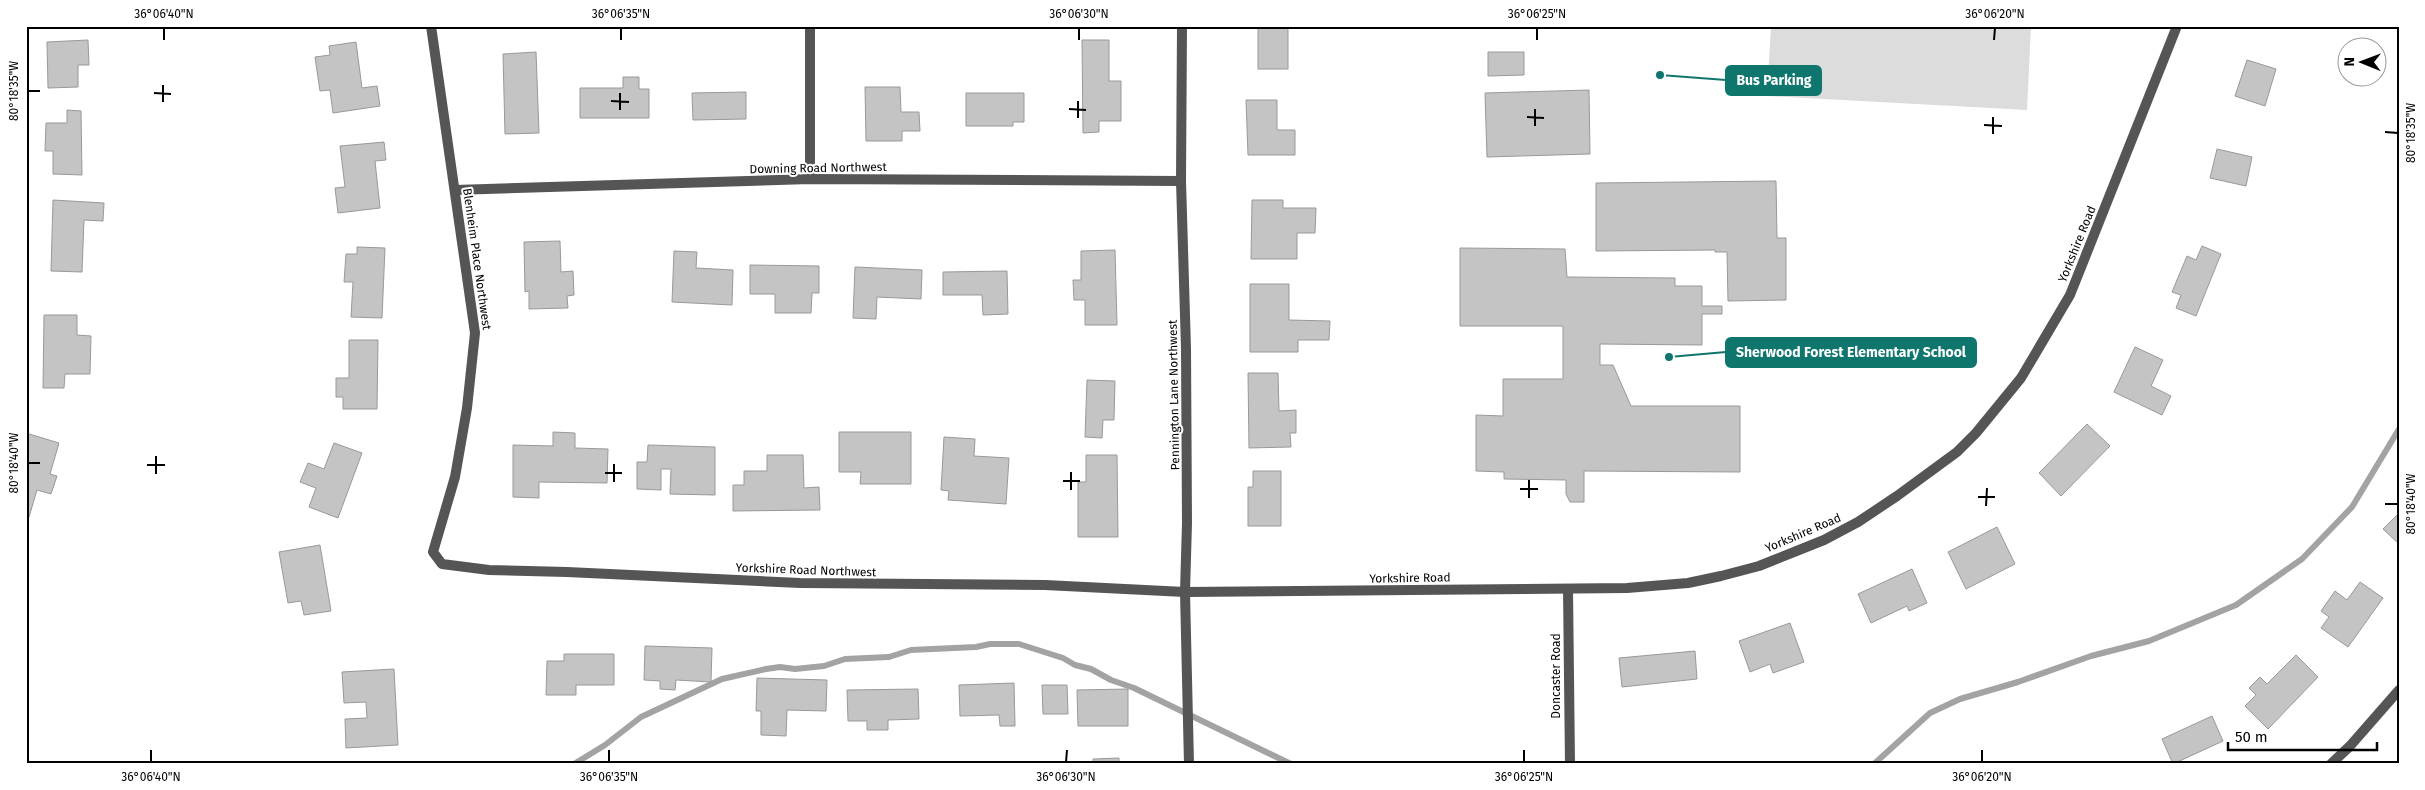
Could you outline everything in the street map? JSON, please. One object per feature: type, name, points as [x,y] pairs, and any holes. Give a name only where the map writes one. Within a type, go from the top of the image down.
[{"type":"street","name":"Blenheim Place Northwest","points":[[431,26],[475,333],[467,408],[455,477],[433,552]]},
{"type":"street","points":[[810,26],[810,180]]},
{"type":"street","name":"Pennington Lane Northwest","points":[[1182,26],[1181,181],[1186,359],[1185,592],[1189,764]]},
{"type":"street","name":"Yorkshire Road","points":[[1185,592],[1627,588],[1688,583],[1759,566],[1841,532],[1897,496],[1957,452],[1994,413],[2021,378],[2070,295],[2177,26]]},
{"type":"street","name":"Downing Road Northwest","points":[[455,190],[810,180],[1181,181]]},
{"type":"street","name":"Yorkshire Road Northwest","points":[[433,552],[442,564],[489,570],[800,583],[1045,586],[1185,592]]},
{"type":"street","name":"Doncaster Road","points":[[1568,589],[1570,764]]},
{"type":"street","points":[[2331,764],[2350,746],[2399,690]]},
{"type":"shaded area","points":[[1771,26],[2031,26],[2027,110],[1767,96]]},
{"type":"building","points":[[1258,26],[1288,26],[1288,69],[1258,69]]},
{"type":"building","points":[[88,40],[89,65],[78,65],[78,87],[48,88],[47,42]]},
{"type":"building","points":[[1082,40],[1109,40],[1109,81],[1121,81],[1121,121],[1099,121],[1099,132],[1083,133]]},
{"type":"building","points":[[356,42],[362,88],[377,86],[380,106],[333,113],[330,90],[320,91],[315,57],[330,55],[329,46]]},
{"type":"building","points":[[536,52],[539,133],[505,134],[503,54]]},
{"type":"building","points":[[1488,52],[1524,52],[1524,75],[1488,76]]},
{"type":"building","points":[[2247,60],[2276,69],[2265,106],[2235,96]]},
{"type":"building","points":[[623,77],[639,77],[639,89],[649,89],[649,118],[580,118],[580,88],[623,88]]},
{"type":"building","points":[[865,87],[900,87],[901,112],[919,112],[920,131],[902,131],[902,141],[866,141]]},
{"type":"building","points":[[1589,90],[1590,154],[1487,157],[1485,93]]},
{"type":"building","points":[[746,92],[746,119],[693,120],[692,93]]},
{"type":"building","points":[[966,93],[1024,93],[1024,122],[1013,122],[1013,126],[966,126]]},
{"type":"building","points":[[1246,100],[1277,100],[1277,130],[1295,130],[1295,155],[1248,155]]},
{"type":"building","points":[[67,110],[81,111],[82,175],[53,174],[53,151],[45,151],[46,123],[67,123]]},
{"type":"building","points":[[384,142],[386,160],[375,161],[380,208],[338,213],[335,188],[345,187],[340,146]]},
{"type":"building","points":[[2217,149],[2252,157],[2246,186],[2210,178]]},
{"type":"building","points":[[1776,181],[1777,238],[1786,238],[1786,300],[1728,301],[1727,252],[1715,252],[1715,250],[1596,251],[1596,183]]},
{"type":"building","points":[[53,200],[104,203],[103,221],[84,220],[82,272],[51,271]]},
{"type":"building","points":[[1252,200],[1283,200],[1283,208],[1316,208],[1315,233],[1297,233],[1297,259],[1251,259]]},
{"type":"building","points":[[560,241],[561,272],[573,271],[574,295],[567,296],[568,308],[529,309],[529,291],[525,292],[524,242]]},
{"type":"building","points":[[2202,246],[2221,254],[2196,316],[2176,308],[2181,295],[2172,292],[2187,256],[2196,260]]},
{"type":"building","points":[[357,247],[385,248],[382,318],[351,317],[353,282],[344,282],[346,254],[357,254]]},
{"type":"building","points":[[1460,248],[1565,249],[1567,277],[1675,278],[1675,286],[1702,286],[1702,306],[1722,306],[1722,314],[1702,314],[1702,345],[1600,344],[1600,365],[1613,365],[1631,406],[1740,406],[1740,472],[1584,471],[1584,502],[1570,502],[1566,494],[1566,480],[1504,479],[1504,472],[1476,471],[1476,415],[1503,416],[1503,379],[1563,379],[1563,326],[1460,326]]},
{"type":"building","points":[[1115,250],[1117,325],[1085,325],[1085,300],[1074,300],[1073,280],[1081,280],[1081,251]]},
{"type":"building","points":[[674,251],[697,252],[696,268],[733,270],[732,305],[672,302]]},
{"type":"building","points":[[750,265],[819,266],[819,293],[812,293],[811,313],[775,313],[775,294],[750,294]]},
{"type":"building","points":[[855,267],[922,270],[921,299],[877,297],[876,319],[853,318]]},
{"type":"building","points":[[1007,271],[1008,314],[983,315],[982,295],[943,295],[943,272]]},
{"type":"building","points":[[1250,284],[1289,284],[1289,320],[1330,321],[1329,340],[1298,340],[1298,352],[1250,352]]},
{"type":"building","points":[[44,315],[77,315],[77,335],[91,336],[90,374],[65,374],[64,388],[43,388]]},
{"type":"building","points":[[349,340],[378,340],[377,409],[343,409],[343,397],[336,397],[336,378],[349,378]]},
{"type":"building","points":[[2135,347],[2163,360],[2151,386],[2171,396],[2162,415],[2114,392]]},
{"type":"building","points":[[1248,373],[1278,373],[1279,411],[1296,410],[1296,433],[1290,433],[1291,447],[1249,448]]},
{"type":"building","points":[[1087,380],[1115,381],[1114,420],[1103,420],[1102,438],[1085,437]]},
{"type":"building","points":[[2087,424],[2110,446],[2061,496],[2039,473]]},
{"type":"building","points":[[553,432],[575,433],[575,448],[608,449],[607,483],[539,482],[539,498],[513,497],[513,445],[553,446]]},
{"type":"building","points":[[839,432],[911,432],[911,484],[860,484],[861,472],[839,472]]},
{"type":"building","points":[[26,433],[59,443],[50,474],[57,476],[51,494],[37,490],[29,517],[26,517]]},
{"type":"building","points":[[944,437],[975,439],[974,456],[1009,458],[1006,504],[948,500],[949,491],[941,490]]},
{"type":"building","points":[[334,443],[362,453],[338,518],[309,507],[316,488],[300,482],[308,463],[324,469]]},
{"type":"building","points":[[648,445],[715,447],[715,495],[670,494],[671,469],[661,469],[661,490],[637,489],[637,462],[647,462]]},
{"type":"building","points":[[767,455],[803,455],[804,488],[819,487],[820,510],[733,511],[733,485],[744,485],[744,471],[767,471]]},
{"type":"building","points":[[1086,455],[1117,455],[1118,537],[1078,537],[1078,482],[1086,482]]},
{"type":"building","points":[[1253,471],[1281,471],[1281,526],[1248,526],[1248,487],[1253,487]]},
{"type":"building","points":[[2399,513],[2399,544],[2383,529]]},
{"type":"building","points":[[1997,527],[2015,564],[1966,589],[1948,552]]},
{"type":"building","points":[[320,545],[331,611],[304,615],[301,601],[288,603],[279,552]]},
{"type":"building","points":[[1912,569],[1927,603],[1909,611],[1907,606],[1871,623],[1858,594]]},
{"type":"building","points":[[2360,582],[2383,598],[2348,647],[2321,628],[2329,617],[2321,611],[2335,591],[2347,600]]},
{"type":"building","points":[[1790,623],[1804,662],[1773,673],[1770,664],[1750,672],[1739,641]]},
{"type":"building","points":[[645,646],[712,648],[711,682],[676,680],[675,690],[660,689],[660,681],[644,680]]},
{"type":"building","points":[[1695,651],[1697,679],[1622,687],[1619,658]]},
{"type":"building","points":[[564,654],[614,654],[614,685],[576,685],[576,695],[546,695],[547,661],[564,661]]},
{"type":"building","points":[[2296,655],[2318,677],[2268,729],[2245,706],[2256,695],[2249,688],[2260,677],[2267,684]]},
{"type":"building","points":[[394,669],[398,745],[346,748],[345,719],[367,718],[366,702],[344,703],[342,672]]},
{"type":"building","points":[[757,678],[827,680],[826,711],[787,710],[786,736],[761,735],[761,711],[756,711]]},
{"type":"building","points":[[1014,683],[1015,726],[1000,726],[999,715],[960,716],[959,685]]},
{"type":"building","points":[[1042,685],[1067,685],[1068,714],[1043,714]]},
{"type":"building","points":[[918,689],[919,719],[888,720],[888,730],[867,730],[867,721],[848,721],[847,690]]},
{"type":"building","points":[[1128,689],[1128,726],[1078,726],[1077,690]]},
{"type":"building","points":[[2212,716],[2223,741],[2173,764],[2162,739]]},
{"type":"building","points":[[1119,758],[1119,764],[1093,764],[1093,759]]},
{"type":"waterway","points":[[1874,764],[1930,713],[1960,699],[2018,682],[2091,656],[2149,641],[2236,605],[2302,559],[2352,507],[2399,429]]},
{"type":"waterway","points":[[574,764],[605,745],[641,717],[722,679],[780,667],[795,669],[824,666],[845,659],[889,657],[911,650],[976,647],[990,644],[1019,644],[1091,669],[1291,764]]},
{"type":"place","name":"Bus Parking","points":[[1660,75]]},
{"type":"place","name":"Sherwood Forest Elementary School","points":[[1669,357]]}]
